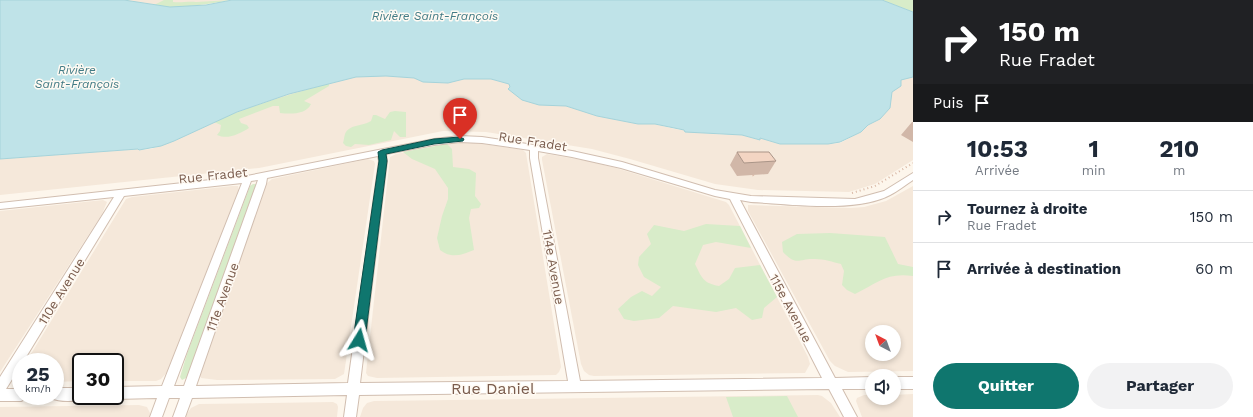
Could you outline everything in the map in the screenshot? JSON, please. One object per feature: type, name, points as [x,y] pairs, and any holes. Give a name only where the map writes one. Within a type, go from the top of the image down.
[{"type":"street","name":"Rue Fradet","points":[[0,206],[262,177],[434,142],[460,139],[489,141],[607,161],[734,197],[788,201],[855,202],[886,193],[913,176]]},
{"type":"street","name":"114e Avenue","points":[[534,148],[534,158],[575,387]]},
{"type":"street","points":[[350,417],[352,389],[383,161],[382,152]]},
{"type":"street","name":"111e Avenue","points":[[179,417],[262,184],[262,177]]},
{"type":"street","name":"111e Avenue","points":[[156,417],[245,188],[247,179]]},
{"type":"street","name":"110e Avenue","points":[[0,388],[121,193]]},
{"type":"street","name":"115e Avenue","points":[[734,197],[851,417]]},
{"type":"street","name":"Rue Daniel","points":[[124,393],[865,383]]},
{"type":"street","points":[[901,383],[913,383]]},
{"type":"street","points":[[0,395],[12,395]]},
{"type":"path","points":[[851,194],[875,186],[913,163]]},
{"type":"shaded area","points":[[124,0],[232,0],[159,7]]},
{"type":"shaded area","points":[[386,76],[414,78],[423,82],[448,83],[464,79],[491,79],[509,84],[510,87],[508,89],[539,105],[566,106],[597,116],[638,124],[655,124],[675,129],[711,134],[742,135],[759,140],[760,138],[780,144],[840,143],[861,132],[868,125],[880,119],[890,108],[892,92],[900,86],[901,80],[913,77],[913,160],[875,184],[849,192],[758,190],[715,184],[592,149],[486,132],[443,131],[259,168],[0,195],[0,159],[151,149],[174,141],[237,112],[289,94],[356,77]]},
{"type":"shaded area","points":[[456,143],[475,143],[498,146],[523,150],[526,153],[561,367],[556,375],[377,378],[368,376],[366,373],[390,157],[396,154]]},
{"type":"shaded area","points":[[547,154],[588,161],[616,168],[726,202],[729,205],[808,357],[810,364],[805,373],[594,376],[589,375],[584,371],[581,364],[542,160],[542,157]]},
{"type":"shaded area","points":[[368,159],[374,161],[375,164],[344,374],[335,379],[217,380],[201,378],[200,373],[266,184],[272,179]]},
{"type":"shaded area","points":[[232,186],[238,186],[239,191],[170,369],[161,379],[156,381],[124,381],[124,353],[72,353],[72,381],[64,382],[64,353],[32,353],[126,199],[132,197]]},
{"type":"shaded area","points":[[913,186],[913,371],[901,371],[901,369],[865,369],[865,372],[848,372],[835,366],[830,361],[748,211],[748,205],[850,208],[864,207],[886,201]]},
{"type":"shaded area","points":[[103,200],[107,202],[102,214],[0,372],[0,211]]},
{"type":"shaded area","points":[[913,394],[913,417],[862,417],[856,401],[857,398],[865,395],[865,405],[901,405],[901,395]]},
{"type":"shaded area","points":[[822,396],[831,403],[840,417],[360,417],[363,408],[367,403],[374,401]]},
{"type":"shaded area","points":[[333,402],[337,404],[338,407],[337,417],[185,417],[191,408],[199,404]]},
{"type":"shaded area","points":[[139,405],[147,407],[150,417],[0,417],[0,407]]},
{"type":"green space","points":[[164,0],[173,0],[173,2],[196,2],[232,0],[182,7],[152,6]]},
{"type":"green space","points":[[882,0],[913,0],[913,12]]},
{"type":"green space","points":[[329,83],[329,86],[304,101],[311,104],[309,108],[302,112],[288,114],[280,113],[279,106],[273,106],[239,119],[241,123],[247,125],[249,128],[229,137],[217,135],[220,131],[221,125],[214,122],[256,105]]},
{"type":"green space","points":[[390,112],[406,112],[406,137],[400,137],[394,131],[391,140],[369,145],[355,144],[351,147],[346,146],[343,143],[345,134],[350,128],[368,123],[371,121],[373,115],[385,119]]},
{"type":"green space","points":[[447,144],[452,149],[453,167],[469,169],[476,173],[475,196],[481,204],[479,208],[471,209],[469,218],[474,250],[457,255],[444,253],[440,250],[437,238],[448,199],[448,188],[435,169],[412,159],[403,152]]},
{"type":"green space","points":[[256,184],[188,375],[182,380],[180,377],[187,354],[250,186]]},
{"type":"green space","points":[[706,224],[740,226],[751,248],[716,242],[703,245],[695,264],[701,276],[709,283],[719,286],[729,279],[735,268],[760,265],[777,297],[764,308],[762,318],[752,320],[736,308],[716,312],[673,306],[659,318],[634,321],[624,319],[618,309],[631,297],[642,291],[652,296],[661,287],[644,277],[638,265],[639,257],[651,244],[647,234],[654,225],[684,231]]},
{"type":"green space","points":[[830,233],[885,237],[898,264],[913,267],[913,276],[904,275],[882,279],[855,294],[847,290],[842,285],[844,271],[841,264],[818,259],[795,261],[783,252],[782,242],[797,234]]},
{"type":"green space","points":[[787,396],[798,417],[733,417],[726,397]]},
{"type":"water","name":"Rivière Saint-François","points":[[0,0],[124,0],[170,7],[206,5],[232,0],[882,0],[913,12],[913,77],[901,80],[901,86],[892,92],[890,108],[880,119],[868,125],[861,132],[840,142],[828,144],[780,144],[760,138],[760,140],[742,135],[685,132],[684,130],[655,124],[638,124],[597,116],[566,106],[539,105],[522,100],[508,89],[510,87],[509,84],[491,79],[464,79],[448,83],[423,82],[414,78],[386,76],[356,77],[289,94],[237,112],[161,146],[139,150],[0,159]]},
{"type":"building","points":[[737,152],[769,152],[776,161],[744,163]]},
{"type":"route","points":[[359,340],[383,161],[382,152],[434,142],[460,139]]}]
